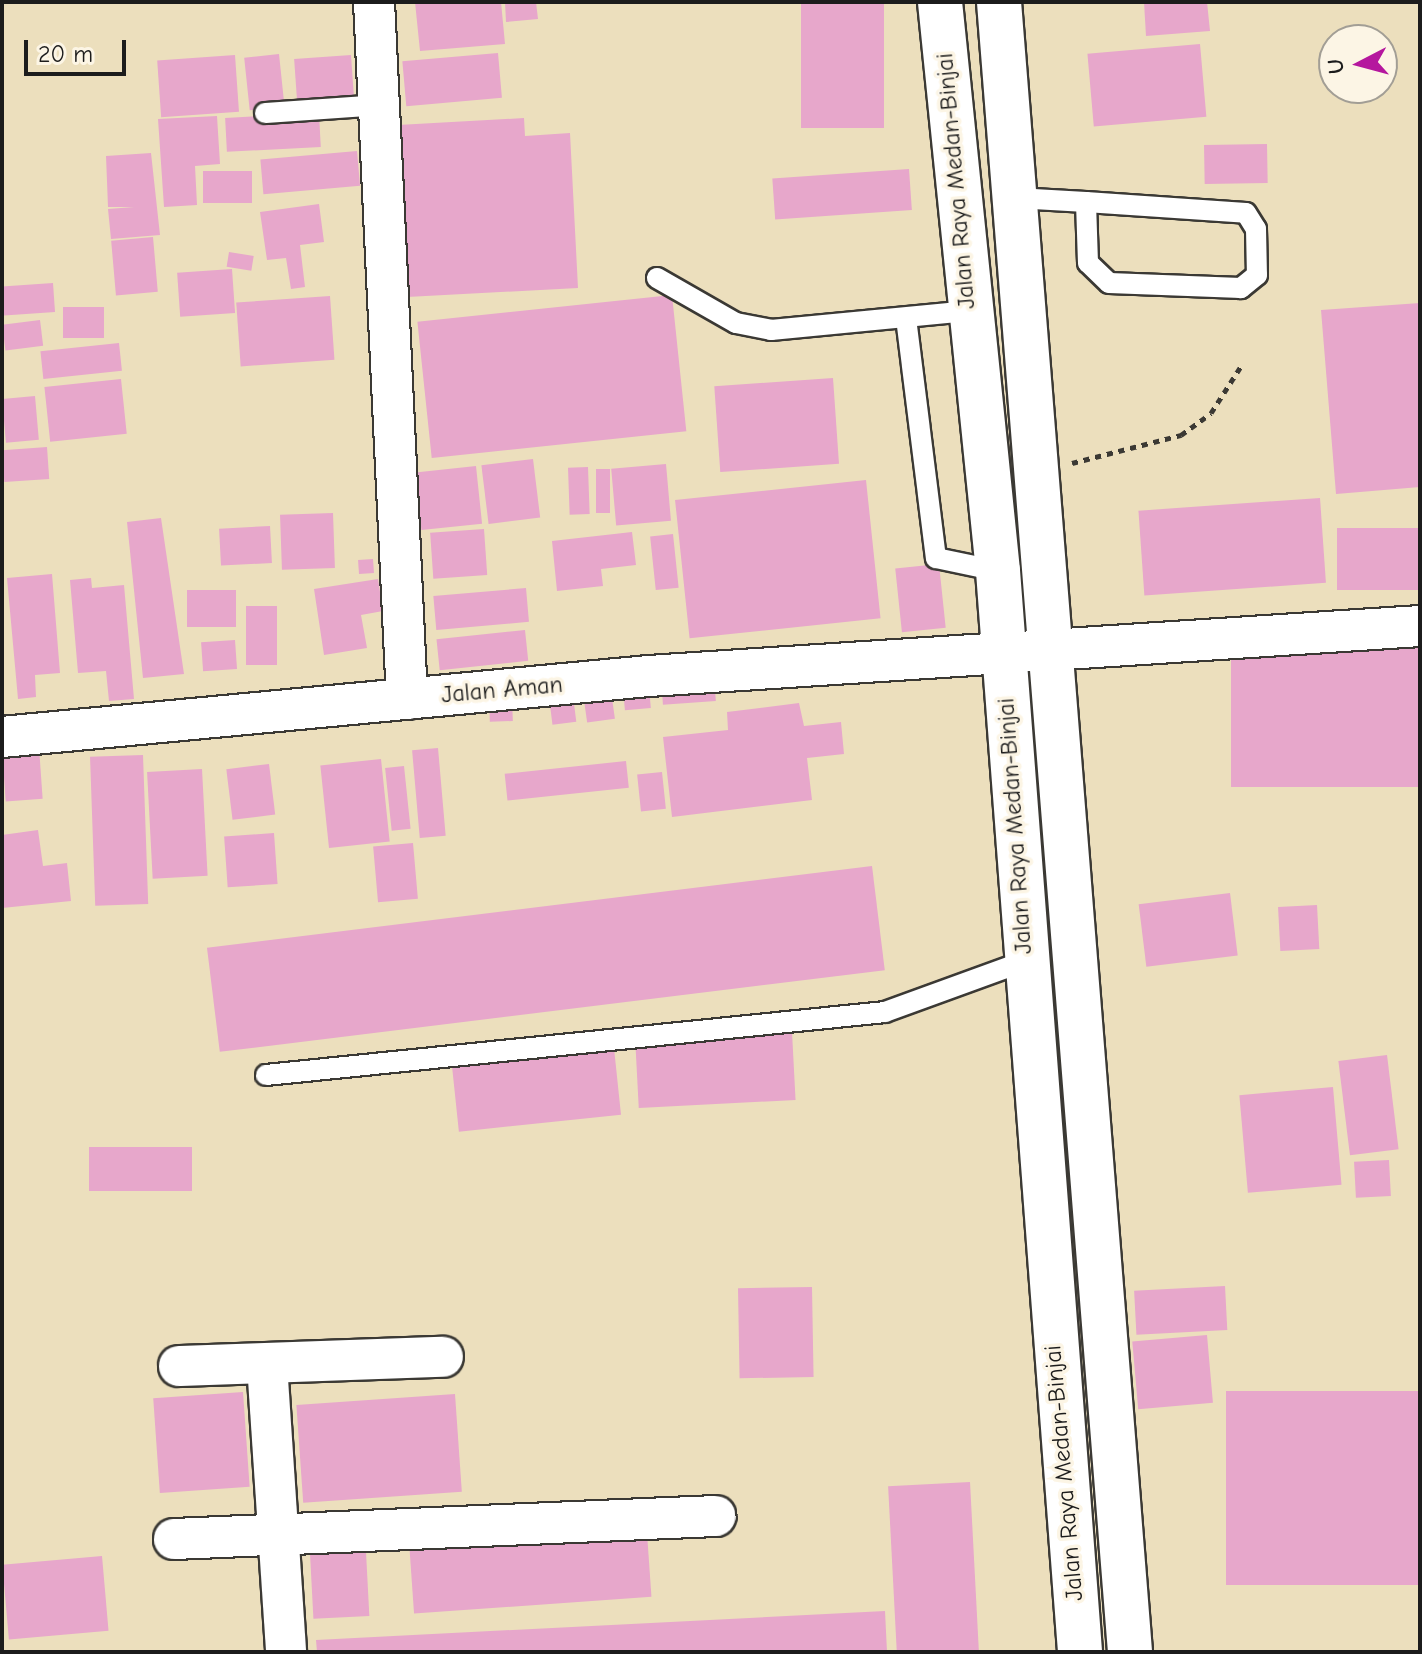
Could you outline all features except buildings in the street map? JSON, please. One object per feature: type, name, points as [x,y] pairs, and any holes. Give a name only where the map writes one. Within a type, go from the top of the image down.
[{"type":"highway","name":"Jalan Raya Medan-Binjai","points":[[940,2],[967,311],[998,571],[1061,1459],[1080,1652]]},
{"type":"highway","points":[[999,2],[1055,651],[1130,1652]]},
{"type":"highway","points":[[1061,1459],[1116,1457]]},
{"type":"street","points":[[374,2],[407,699]]},
{"type":"street","name":"Jalan Aman","points":[[2,737],[407,699],[1420,626]]},
{"type":"street","points":[[179,1366],[443,1357]]},
{"type":"street","points":[[267,1364],[274,1536],[286,1652]]},
{"type":"street","points":[[174,1539],[716,1516]]},
{"type":"lane","points":[[265,113],[378,105]]},
{"type":"lane","points":[[1016,198],[1086,202],[1246,213],[1256,229],[1257,275],[1241,288],[1109,283],[1088,263],[1086,202]]},
{"type":"lane","points":[[657,278],[736,323],[771,330],[967,311]]},
{"type":"lane","points":[[906,318],[936,558],[998,571]]},
{"type":"lane","points":[[266,1075],[885,1012],[1025,961]]},
{"type":"path","points":[[1066,464],[1181,435],[1211,413],[1241,366]]}]
